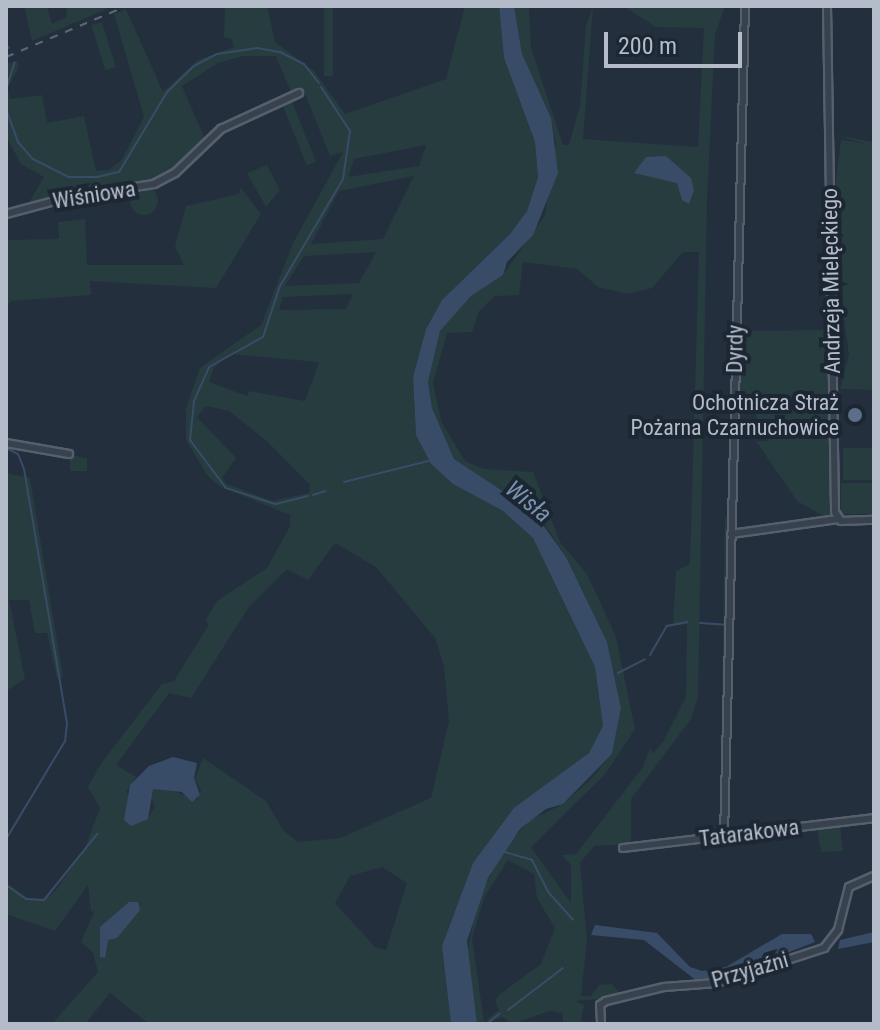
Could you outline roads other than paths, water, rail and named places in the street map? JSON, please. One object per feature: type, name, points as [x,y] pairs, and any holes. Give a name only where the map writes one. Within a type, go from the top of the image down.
[{"type":"street","name":"Dyrdy","points":[[724,836],[745,6]]},
{"type":"street","name":"Andrzeja Mielęckiego","points":[[827,6],[838,519]]},
{"type":"street","name":"Wiśniowa","points":[[6,214],[69,197],[154,184],[175,173],[221,129],[299,93]]},
{"type":"street","points":[[6,443],[69,454]]},
{"type":"street","points":[[731,534],[838,519],[874,520]]},
{"type":"street","name":"Tatarakowa","points":[[623,848],[874,818]]},
{"type":"street","name":"Przyjaźni","points":[[601,1022],[600,1005],[606,1001],[664,987],[717,983],[824,948],[838,930],[849,887],[874,876]]},
{"type":"water","points":[[499,6],[514,6],[522,54],[551,118],[558,173],[533,235],[507,262],[503,275],[471,296],[440,331],[428,382],[432,408],[454,459],[533,511],[566,557],[607,642],[621,708],[612,754],[563,804],[546,809],[520,829],[488,878],[467,941],[477,1024],[451,1024],[442,946],[473,863],[514,808],[589,753],[603,726],[595,667],[533,538],[503,511],[453,484],[431,464],[416,435],[413,377],[426,329],[442,300],[510,234],[527,211],[538,177],[535,142],[504,58]]},
{"type":"water","points":[[666,156],[691,178],[694,190],[689,204],[682,200],[677,183],[634,173],[646,157]]},
{"type":"water","points":[[173,757],[197,763],[194,778],[200,795],[192,802],[182,792],[153,789],[148,819],[131,826],[124,820],[130,785],[149,766]]},
{"type":"water","points":[[129,902],[138,902],[140,910],[117,938],[108,940],[105,958],[100,957],[100,927]]},
{"type":"water","points":[[595,925],[657,933],[690,967],[702,971],[726,967],[782,934],[811,934],[815,942],[724,977],[697,981],[644,940],[591,935]]},
{"type":"water","points":[[874,932],[874,942],[838,949],[840,940]]},
{"type":"waterway","points":[[6,44],[9,48]]},
{"type":"waterway","points":[[6,109],[18,142],[33,159],[68,177],[97,177],[119,172],[167,92],[194,66],[217,54],[257,48],[280,52],[304,64],[319,83]]},
{"type":"waterway","points":[[6,89],[15,62]]},
{"type":"waterway","points":[[308,496],[275,504],[226,488],[190,440],[194,401],[209,367],[263,337],[280,286],[343,179],[350,131],[321,87]]},
{"type":"waterway","points":[[6,448],[18,454],[24,469],[67,723],[65,741],[6,839]]},
{"type":"waterway","points":[[344,482],[428,461]]},
{"type":"waterway","points":[[313,495],[325,491]]},
{"type":"waterway","points":[[650,655],[667,626],[688,622]]},
{"type":"waterway","points":[[700,623],[726,625]]},
{"type":"waterway","points":[[618,673],[645,659]]},
{"type":"waterway","points":[[6,885],[26,899],[44,900],[97,834]]},
{"type":"waterway","points":[[501,851],[532,860],[549,893],[573,920]]},
{"type":"waterway","points":[[508,1010],[563,968]]},
{"type":"waterway","points":[[487,1024],[499,1014]]},
{"type":"railway","points":[[6,57],[127,6]]},
{"type":"place","name":"Ochotnicza Straż Pożarna Czarnuchowice","points":[[855,415]]},
{"type":"water label","name":"Wisła","points":[[528,502]]}]
